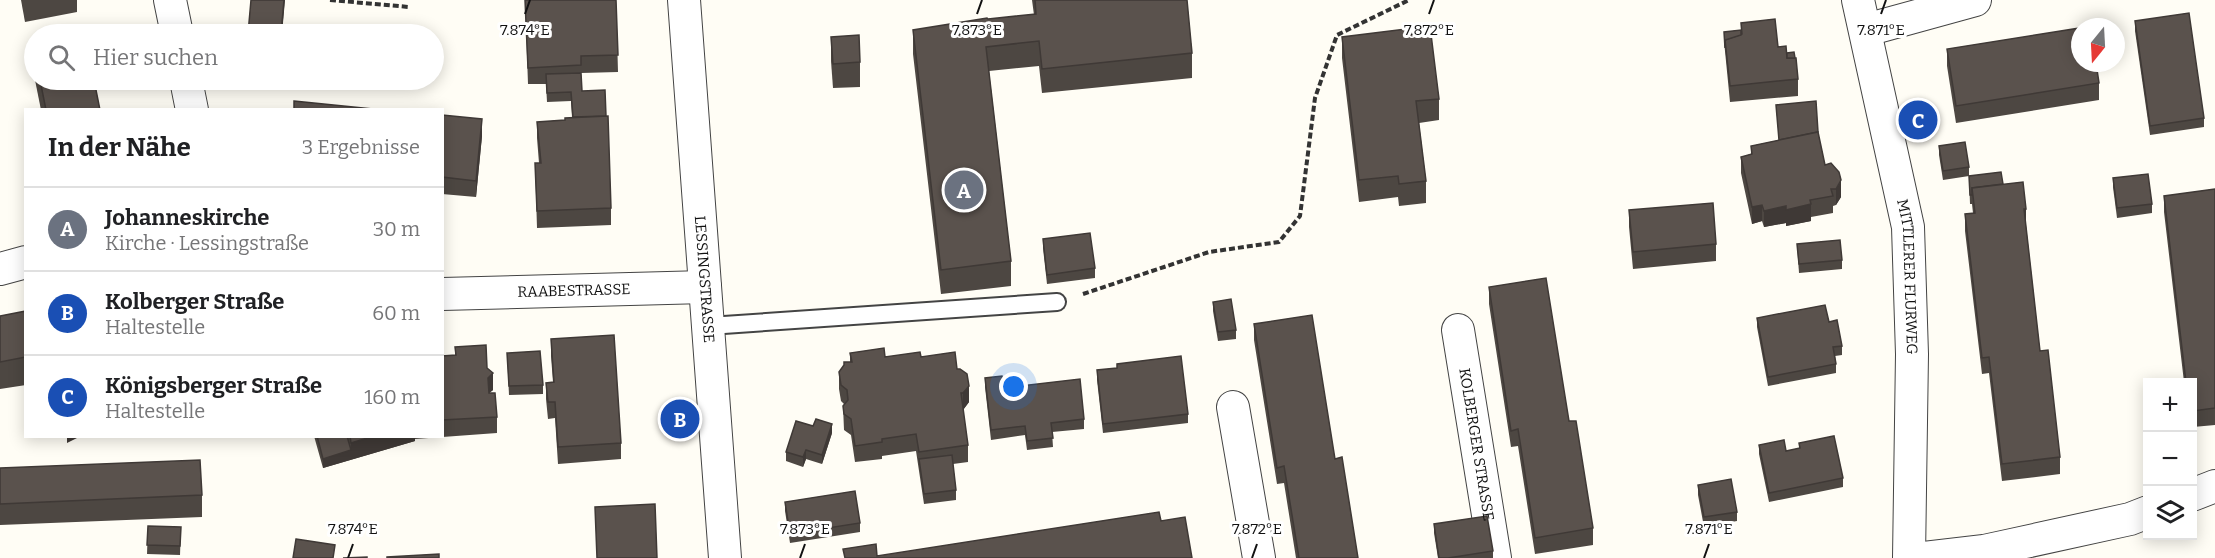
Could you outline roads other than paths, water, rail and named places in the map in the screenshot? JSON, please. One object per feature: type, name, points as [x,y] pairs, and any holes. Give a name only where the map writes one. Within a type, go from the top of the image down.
[{"type":"street","points":[[170,0],[175,24]]},
{"type":"street","name":"LESSINGSTRASSE","points":[[684,0],[725,558]]},
{"type":"street","name":"MITTLERER FLURWEG","points":[[1858,0],[1908,227],[1912,354],[1909,558]]},
{"type":"street","points":[[1866,30],[1975,0]]},
{"type":"street","points":[[188,90],[192,108]]},
{"type":"street","points":[[0,269],[24,263]]},
{"type":"street","name":"RAABESTRASSE","points":[[444,294],[705,286]]},
{"type":"street","name":"KOLBERGER STRASSE","points":[[1458,330],[1495,558]]},
{"type":"street","points":[[1233,406],[1259,558]]},
{"type":"street","points":[[2197,493],[2215,486]]},
{"type":"street","points":[[1924,558],[1984,551],[2130,519],[2143,514]]},
{"type":"lane","points":[[709,326],[1057,302]]},
{"type":"place","name":"Königsberger Straße","points":[[1918,120]]},
{"type":"place","name":"Johanneskirche","points":[[964,190]]},
{"type":"place","name":"Kolberger Straße","points":[[680,419]]}]
